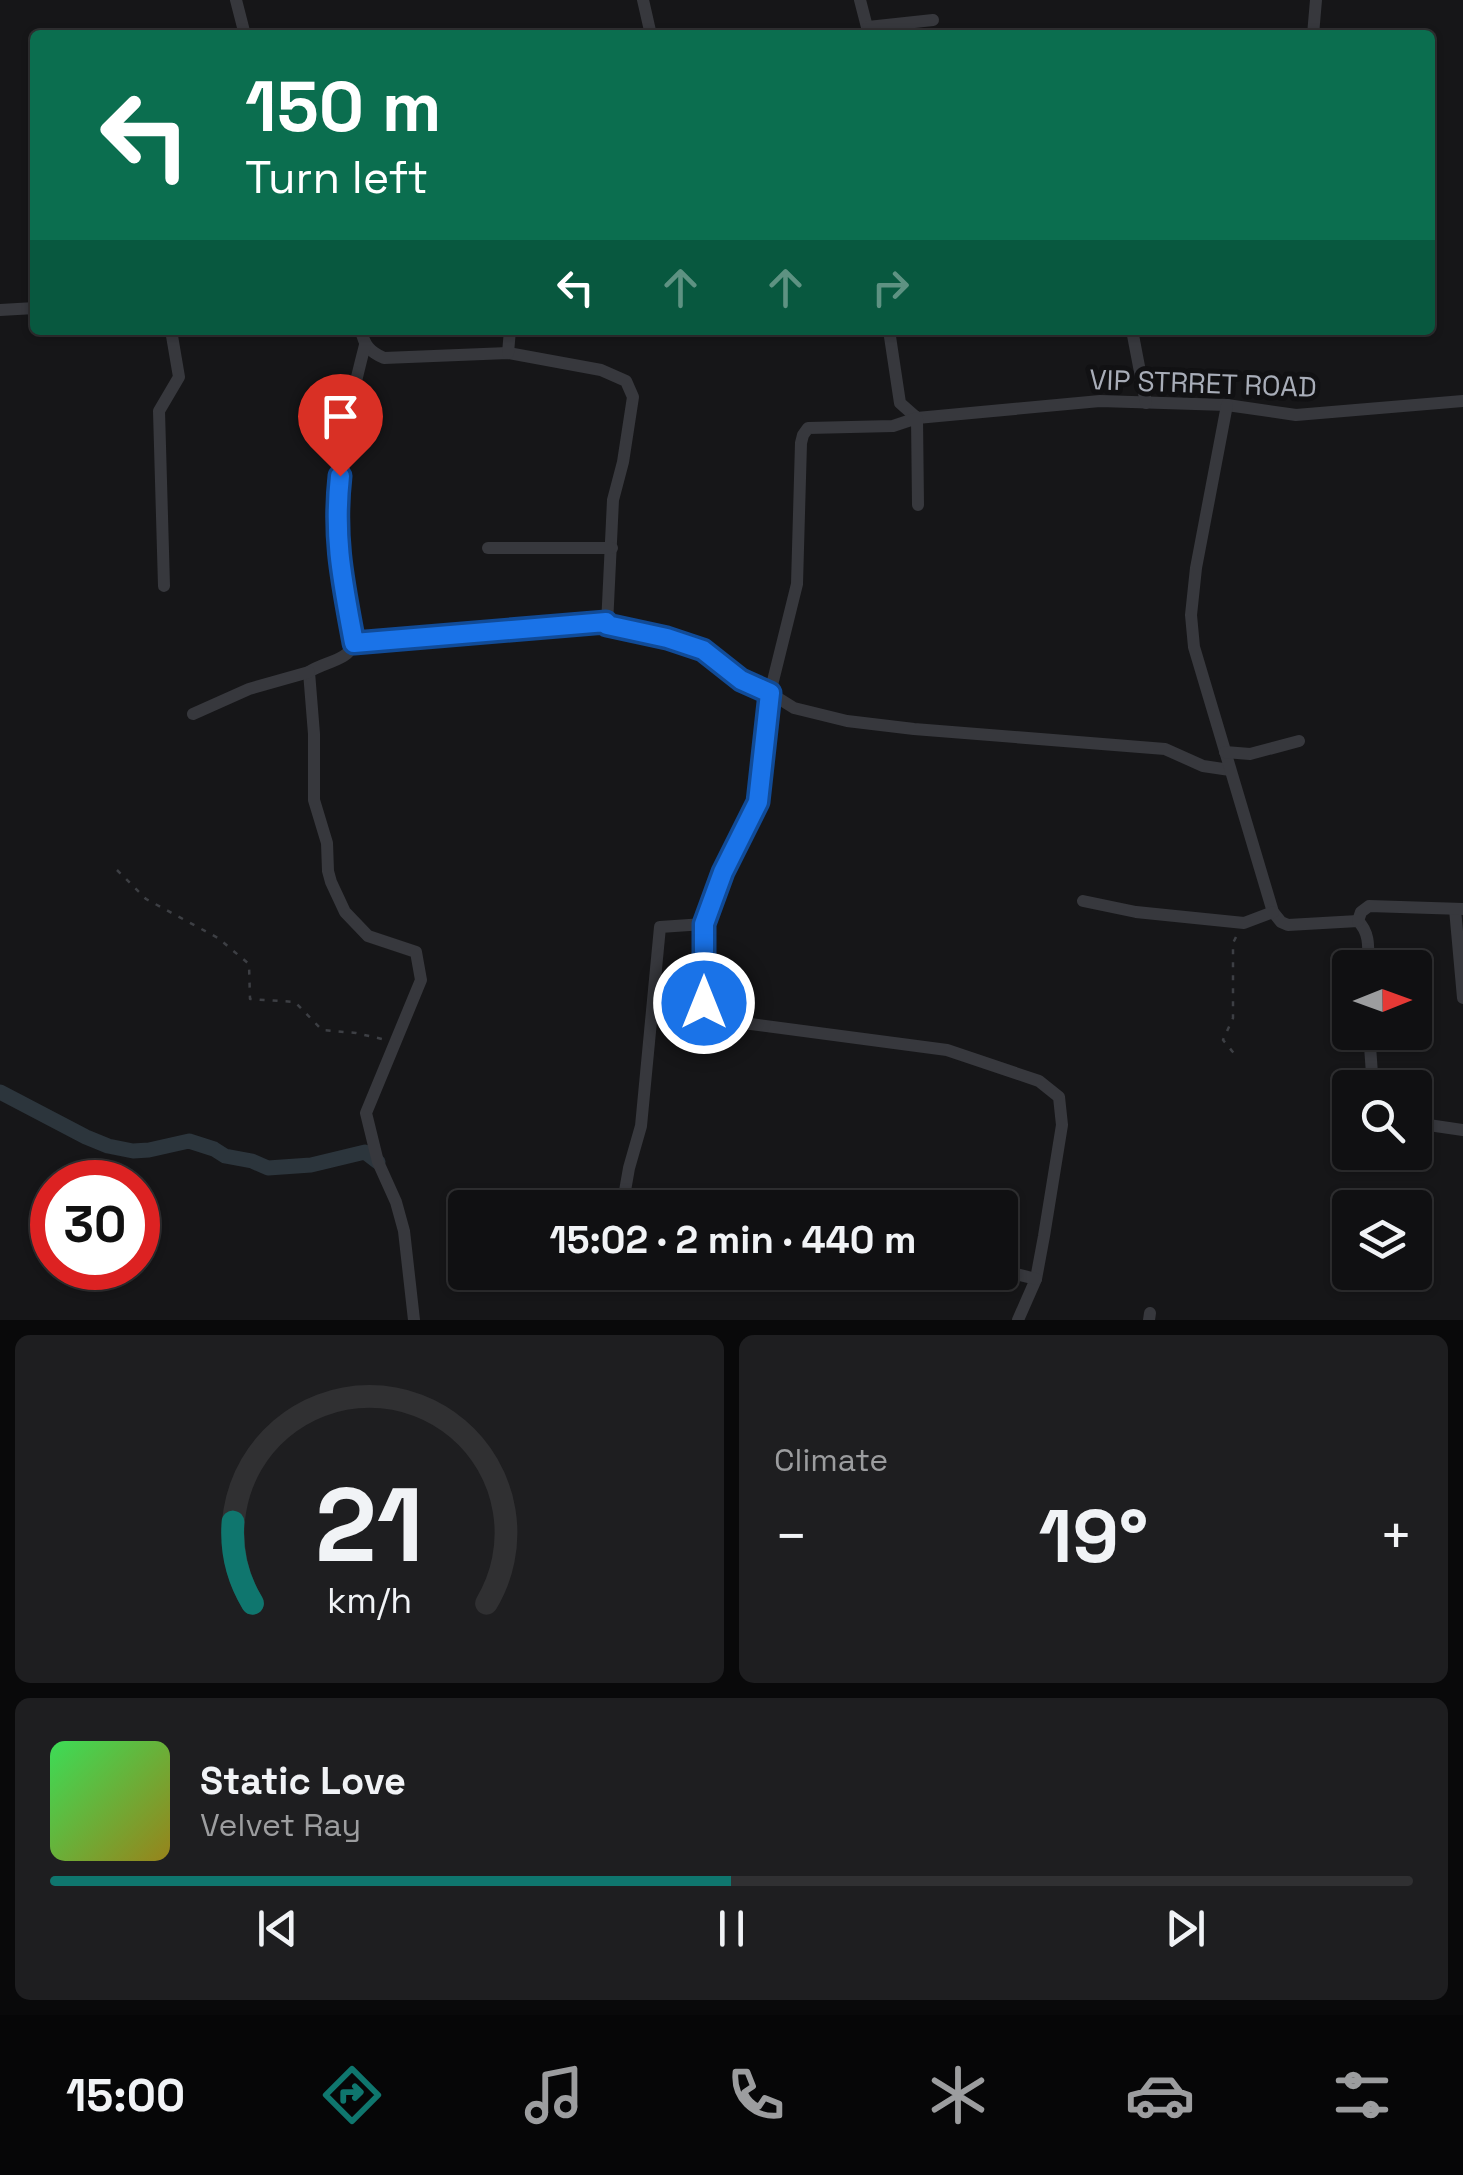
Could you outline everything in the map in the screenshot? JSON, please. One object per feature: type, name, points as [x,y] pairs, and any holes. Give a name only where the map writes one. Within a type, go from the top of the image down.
[{"type":"street","points":[[236,0],[244,30]]},
{"type":"street","points":[[643,0],[651,30]]},
{"type":"street","points":[[860,0],[868,30]]},
{"type":"street","points":[[1314,30],[1316,0]]},
{"type":"street","points":[[874,30],[934,20]]},
{"type":"street","points":[[0,310],[30,308]]},
{"type":"street","points":[[164,586],[159,411],[179,377],[172,335]]},
{"type":"street","points":[[363,335],[373,354],[384,358],[508,353],[601,370],[626,381],[632,397],[613,500],[606,622]]},
{"type":"street","points":[[508,353],[510,335]]},
{"type":"street","points":[[890,335],[900,403],[917,418],[918,506]]},
{"type":"street","points":[[1133,335],[1146,403]]},
{"type":"street","points":[[193,714],[249,689],[309,672],[352,650],[338,552],[337,507],[347,415],[366,345]]},
{"type":"street","name":"VIP STRRET ROAD","points":[[770,693],[798,584],[800,460],[803,435],[808,428],[893,426],[917,418],[1100,401],[1227,405],[1296,415],[1463,401]]},
{"type":"street","points":[[1227,405],[1196,568],[1191,615],[1194,647],[1273,912],[1288,925],[1358,921]]},
{"type":"street","points":[[488,548],[612,548]]},
{"type":"street","points":[[354,643],[606,622],[703,650],[741,680],[794,708],[847,721],[914,730],[1165,749],[1203,766],[1230,770]]},
{"type":"street","points":[[309,672],[314,800],[327,843],[331,882],[345,912],[368,936],[416,952],[421,980],[366,1113],[378,1162],[404,1230],[414,1320]]},
{"type":"street","points":[[770,693],[758,802],[723,872],[704,924],[704,1003],[714,1015],[743,1023],[947,1050],[1039,1081],[1058,1097],[1062,1125],[1036,1279],[1018,1320]]},
{"type":"street","points":[[1225,752],[1250,754],[1299,741]]},
{"type":"street","points":[[1083,900],[1136,912],[1244,923],[1273,912]]},
{"type":"street","points":[[1358,921],[1369,906],[1459,909],[1463,998]]},
{"type":"street","points":[[1358,921],[1368,938],[1368,950]]},
{"type":"street","points":[[625,1190],[641,1126],[660,927],[704,924]]},
{"type":"street","points":[[1432,1125],[1463,1130]]},
{"type":"street","points":[[1018,1274],[1036,1279]]},
{"type":"path","points":[[117,870],[146,899],[218,938],[249,964],[250,999],[295,1002],[322,1030],[391,1042]]},
{"type":"path","points":[[1237,1058],[1223,1040],[1234,1018],[1233,944],[1244,923]]},
{"type":"waterway","points":[[0,1092],[86,1137],[133,1151],[189,1141],[268,1168],[311,1165],[365,1152],[378,1162]]},
{"type":"route","points":[[340,476],[338,552],[354,643],[606,622],[703,650],[741,680],[770,693],[758,802],[723,872],[704,924],[704,1003]]}]
